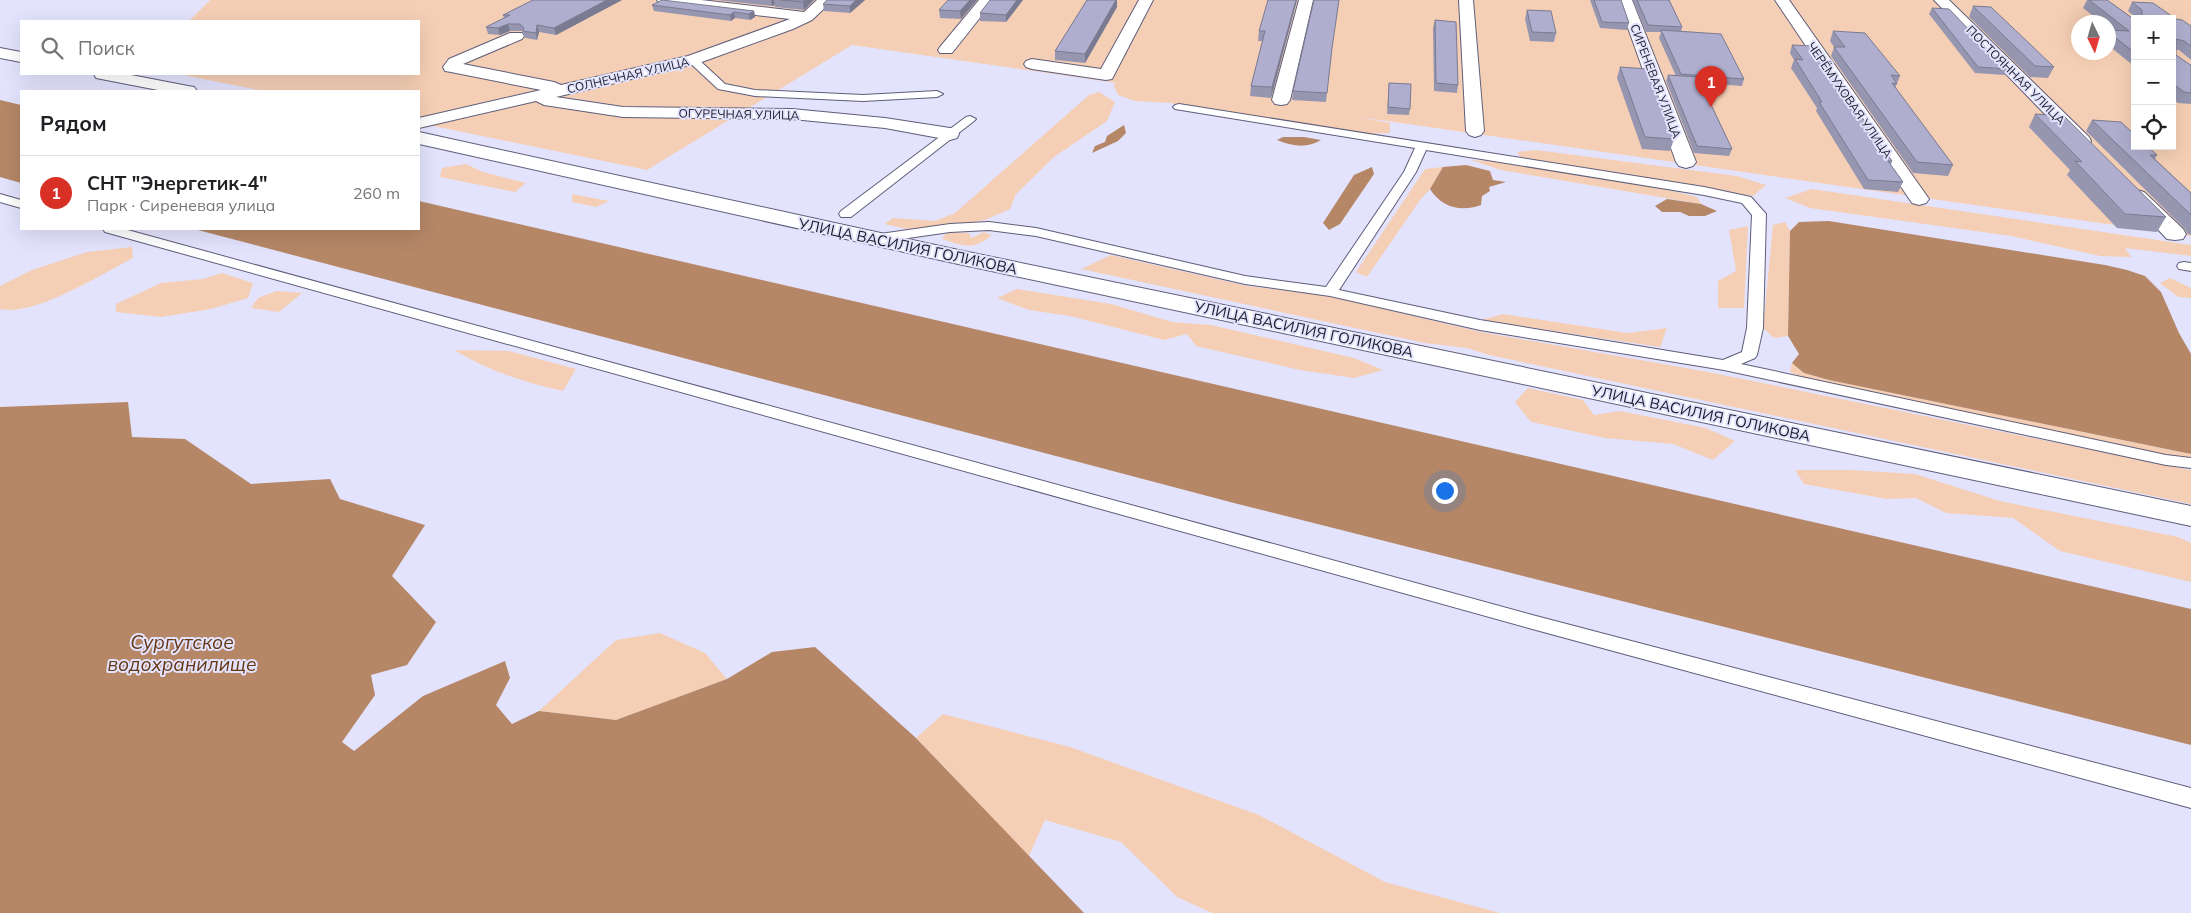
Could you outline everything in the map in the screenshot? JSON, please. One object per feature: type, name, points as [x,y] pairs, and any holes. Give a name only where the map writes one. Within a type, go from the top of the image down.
[{"type":"street","points":[[664,0],[807,16]]},
{"type":"street","name":"СОЛНЕЧНАЯ УЛИЦА","points":[[420,124],[693,60],[766,35],[807,16],[826,0]]},
{"type":"street","points":[[946,50],[987,0]]},
{"type":"street","points":[[1032,64],[1106,75],[1146,0]]},
{"type":"street","points":[[1281,100],[1306,0]]},
{"type":"street","points":[[1466,0],[1475,131]]},
{"type":"street","name":"СИРЕНЕВАЯ УЛИЦА","points":[[1625,0],[1686,162]]},
{"type":"street","name":"ЧЕРЁМУХОВАЯ УЛИЦА","points":[[1782,0],[1919,199]]},
{"type":"street","name":"ПОСТОЯННАЯ УЛИЦА","points":[[1941,0],[2092,152]]},
{"type":"street","points":[[516,36],[455,62],[451,67],[566,90]]},
{"type":"street","points":[[0,53],[20,57]]},
{"type":"street","points":[[107,75],[183,90]]},
{"type":"street","name":"ОГУРЕЧНАЯ УЛИЦА","points":[[528,98],[623,112],[792,114],[885,123],[950,134]]},
{"type":"street","name":"УЛИЦА ВАСИЛИЯ ГОЛИКОВА","points":[[420,138],[873,239],[2191,516]]},
{"type":"street","points":[[2127,186],[2175,234]]},
{"type":"lane","points":[[693,60],[722,88],[755,93],[828,98],[936,94]]},
{"type":"lane","points":[[1179,107],[1704,191],[1746,200],[1759,214],[1755,328],[1749,355],[1724,365]]},
{"type":"lane","points":[[846,214],[970,119]]},
{"type":"lane","points":[[1330,292],[1410,172],[1422,146]]},
{"type":"lane","points":[[0,198],[20,204]]},
{"type":"lane","points":[[873,239],[950,228],[989,226],[1036,232],[1245,280],[1330,292],[1480,325],[1724,365],[2166,460],[2191,463]]},
{"type":"lane","points":[[114,230],[1536,624],[2191,798]]},
{"type":"shaded area","points":[[210,0],[2191,0],[2191,236],[1359,117],[1390,123],[1390,133],[1366,134],[1170,103],[1135,101],[1118,95],[1113,84],[1117,83],[852,45],[647,170],[420,123],[420,90],[259,90],[183,75],[420,75],[420,20],[190,20]]},
{"type":"shaded area","points":[[1099,92],[1115,102],[1107,121],[1054,157],[1016,194],[1010,209],[985,220],[951,226],[907,229],[884,224],[893,218],[935,221],[955,213],[1089,95]]},
{"type":"shaded area","points":[[1536,150],[1737,176],[1766,185],[1753,196],[1520,157],[1517,152]]},
{"type":"shaded area","points":[[1471,160],[1504,162],[1657,187],[1697,197],[1701,204],[1501,170]]},
{"type":"shaded area","points":[[466,164],[483,172],[526,183],[515,192],[440,177],[442,168]]},
{"type":"shaded area","points":[[1443,167],[1430,189],[1420,200],[1367,277],[1356,272],[1425,169]]},
{"type":"shaded area","points":[[1812,189],[2191,245],[2191,256],[2125,248],[2131,257],[2100,256],[2011,236],[1810,208],[1785,198]]},
{"type":"shaded area","points":[[572,194],[609,201],[596,207],[572,202]]},
{"type":"shaded area","points":[[1785,222],[1790,231],[1788,336],[1774,338],[1763,328],[1773,225]]},
{"type":"shaded area","points":[[1748,226],[1744,308],[1718,308],[1718,281],[1736,271],[1729,230]]},
{"type":"shaded area","points":[[947,232],[969,233],[971,238],[984,232],[992,235],[979,243],[968,246],[942,239]]},
{"type":"shaded area","points":[[132,247],[133,258],[49,301],[14,310],[0,309],[0,286],[32,270],[87,252]]},
{"type":"shaded area","points":[[1111,255],[1247,286],[1330,296],[1481,332],[1708,372],[2191,470],[2191,504],[1489,355],[1467,348],[1425,343],[1081,269]]},
{"type":"shaded area","points":[[222,273],[253,283],[248,298],[211,309],[161,317],[116,312],[116,304],[161,283],[203,279]]},
{"type":"shaded area","points":[[2170,278],[2191,288],[2191,298],[2178,297],[2160,283]]},
{"type":"shaded area","points":[[1017,289],[1111,304],[1172,322],[1211,325],[1354,358],[1383,370],[1354,378],[1300,370],[1196,346],[1187,334],[1164,340],[1070,316],[1029,310],[997,298]]},
{"type":"shaded area","points":[[276,291],[302,293],[279,312],[251,308],[258,298]]},
{"type":"shaded area","points":[[1503,314],[1628,333],[1667,328],[1660,347],[1481,320]]},
{"type":"shaded area","points":[[454,350],[509,351],[576,369],[563,391],[507,375],[480,364]]},
{"type":"shaded area","points":[[1792,363],[1804,373],[1829,380],[2191,454],[2191,459],[2156,454],[1799,376],[1790,372]]},
{"type":"shaded area","points":[[1528,388],[1583,400],[1594,415],[1620,411],[1706,428],[1735,441],[1713,460],[1673,444],[1605,438],[1531,422],[1515,402]]},
{"type":"shaded area","points":[[1795,470],[1851,470],[1915,474],[2000,501],[2178,537],[2191,543],[2191,582],[2060,551],[2013,518],[1946,513],[1916,498],[1887,499],[1804,484]]},
{"type":"shaded area","points":[[660,633],[705,653],[727,679],[616,720],[539,711],[616,640]]},
{"type":"shaded area","points":[[943,714],[1070,747],[1259,815],[1385,882],[1500,913],[1212,913],[1177,897],[1121,842],[1045,820],[1029,856],[916,738]]},
{"type":"water","points":[[0,100],[20,105],[20,183],[0,177]]},
{"type":"water","points":[[1124,125],[1126,133],[1118,141],[1092,153],[1095,146],[1105,142],[1107,136]]},
{"type":"water","points":[[1283,137],[1304,137],[1321,140],[1310,145],[1299,146],[1277,140]]},
{"type":"water","points":[[1466,165],[1490,171],[1493,180],[1506,182],[1489,187],[1490,191],[1482,196],[1481,205],[1466,208],[1452,207],[1440,200],[1430,189],[1443,167]]},
{"type":"water","points":[[1372,167],[1374,174],[1340,224],[1329,230],[1323,223],[1354,175]]},
{"type":"water","points":[[1667,199],[1701,204],[1717,211],[1705,216],[1689,216],[1680,212],[1662,212],[1655,206]]},
{"type":"water","points":[[420,201],[2191,609],[2191,745],[1234,503],[198,230],[420,230]]},
{"type":"water","points":[[1829,221],[2105,265],[2145,276],[2161,292],[2179,333],[2191,354],[2191,454],[1829,380],[1804,373],[1792,363],[1799,354],[1788,336],[1790,231],[1799,222]]},
{"type":"water","name":"Сургутское водохранилище","points":[[128,402],[132,437],[185,439],[251,484],[330,479],[340,499],[425,525],[392,576],[436,622],[407,665],[371,675],[375,695],[342,742],[354,751],[423,696],[505,661],[510,678],[496,705],[512,724],[539,711],[616,720],[727,679],[772,652],[815,647],[916,738],[1084,913],[0,913],[0,407]]},
{"type":"building","points":[[533,0],[607,0],[554,28],[537,25],[536,33],[523,31],[524,28],[520,24],[508,24],[498,28],[486,27],[510,15],[503,15]]},
{"type":"building","points":[[662,0],[754,11],[749,14],[734,12],[730,15],[652,5]]},
{"type":"building","points":[[780,0],[805,0],[803,2]]},
{"type":"building","points":[[827,0],[856,0],[850,6],[823,4]]},
{"type":"building","points":[[948,0],[970,0],[960,11],[939,10]]},
{"type":"building","points":[[990,0],[1017,0],[1006,15],[980,13]]},
{"type":"building","points":[[1087,0],[1116,0],[1085,54],[1055,51]]},
{"type":"building","points":[[1268,0],[1296,0],[1272,87],[1251,86],[1265,31],[1259,31]]},
{"type":"building","points":[[1314,0],[1339,0],[1327,93],[1293,91]]},
{"type":"building","points":[[1594,0],[1621,0],[1629,23],[1602,22]]},
{"type":"building","points":[[1637,0],[1669,0],[1682,27],[1648,25]]},
{"type":"building","points":[[2089,0],[2107,0],[2131,17],[2131,50],[2116,38],[2116,30],[2129,31],[2116,21],[2116,15],[2108,15]]},
{"type":"building","points":[[2132,2],[2153,3],[2170,15],[2142,15],[2142,10]]},
{"type":"building","points":[[1973,6],[1991,7],[2054,67],[2035,66]]},
{"type":"building","points":[[1932,8],[1949,9],[2007,69],[1978,67]]},
{"type":"building","points":[[1527,10],[1551,11],[1556,33],[1532,32]]},
{"type":"building","points":[[2176,19],[2182,20],[2191,26],[2191,46],[2184,41],[2176,39]]},
{"type":"building","points":[[1435,20],[1456,22],[1458,85],[1436,83]]},
{"type":"building","points":[[1661,30],[1721,34],[1744,79],[1681,74]]},
{"type":"building","points":[[1833,31],[1865,33],[1900,76],[1891,75],[1897,84],[1892,83],[1953,165],[1917,162],[1834,47],[1845,47]]},
{"type":"building","points":[[1792,45],[1813,46],[1892,161],[1888,161],[1903,182],[1868,180],[1819,102],[1822,102],[1795,59],[1803,60]]},
{"type":"building","points":[[2176,55],[2191,65],[2191,93],[2184,92],[2176,86]]},
{"type":"building","points":[[1620,67],[1648,69],[1674,139],[1645,137]]},
{"type":"building","points":[[1668,75],[1698,77],[1732,149],[1697,146]]},
{"type":"building","points":[[1389,83],[1411,84],[1410,109],[1388,107]]},
{"type":"building","points":[[2035,114],[2064,116],[2166,217],[2125,214],[2075,161],[2082,162]]},
{"type":"building","points":[[2092,120],[2121,122],[2131,131],[2131,150],[2151,150],[2157,155],[2150,155],[2191,193],[2191,215]]},
{"type":"place","name":"СНТ \"Энергетик-4\"","points":[[1711,107]]}]
